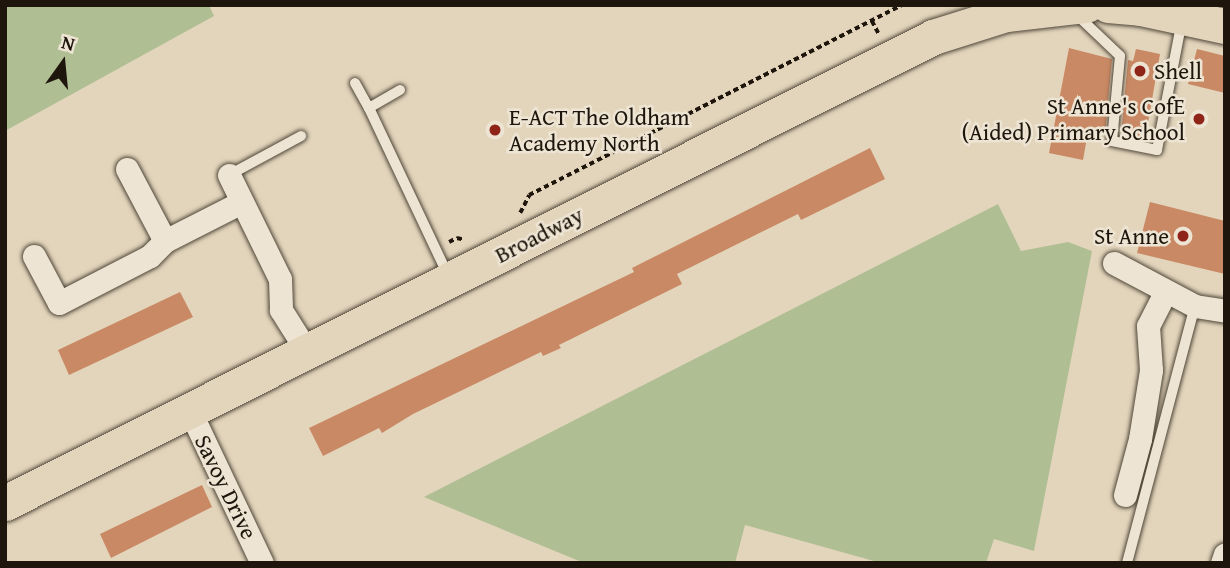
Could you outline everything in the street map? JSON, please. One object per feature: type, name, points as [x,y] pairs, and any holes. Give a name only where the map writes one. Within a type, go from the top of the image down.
[{"type":"main road","name":"Broadway","points":[[5,503],[933,37],[1006,14],[1066,5],[1086,5]]},
{"type":"main road","points":[[1108,5],[1225,26]]},
{"type":"street","points":[[127,169],[165,241]]},
{"type":"street","points":[[229,175],[280,279],[281,310],[308,353]]},
{"type":"street","points":[[34,256],[58,303],[150,256],[165,241],[242,202]]},
{"type":"street","points":[[1114,263],[1195,306],[1225,311]]},
{"type":"street","points":[[1125,495],[1140,439],[1151,370],[1148,326],[1166,291]]},
{"type":"street","name":"Savoy Drive","points":[[190,411],[262,563]]},
{"type":"street","points":[[1222,563],[1225,554]]},
{"type":"lane","points":[[1066,5],[1120,56],[1112,141],[1157,150],[1182,17]]},
{"type":"lane","points":[[355,83],[450,279]]},
{"type":"lane","points":[[369,108],[400,90]]},
{"type":"lane","points":[[229,175],[301,136]]},
{"type":"lane","points":[[1127,563],[1195,306]]},
{"type":"path","points":[[518,218],[529,195],[902,5]]},
{"type":"path","points":[[436,247],[457,238],[470,242]]},
{"type":"green space","points":[[5,5],[209,5],[214,16],[5,131]]},
{"type":"green space","points":[[998,204],[1021,251],[1068,242],[1092,251],[1034,551],[994,539],[986,563],[881,563],[745,525],[735,563],[584,563],[424,497]]},
{"type":"building","points":[[1069,48],[1112,59],[1105,135],[1088,132],[1083,160],[1049,153]]},
{"type":"building","points":[[1136,49],[1160,54],[1145,140],[1121,135],[1128,60],[1133,61]]},
{"type":"building","points":[[1197,49],[1225,56],[1225,93],[1188,84]]},
{"type":"building","points":[[870,148],[885,179],[801,220],[798,214],[677,274],[682,284],[559,345],[561,348],[543,356],[541,352],[413,414],[382,433],[379,428],[323,456],[309,428],[634,272],[632,268]]},
{"type":"building","name":"St Anne","points":[[1150,202],[1225,221],[1225,274],[1137,253]]},
{"type":"building","points":[[180,292],[193,317],[69,375],[58,350]]},
{"type":"building","points":[[202,485],[212,507],[111,558],[100,534]]},
{"type":"place","name":"Shell","points":[[1140,71]]},
{"type":"place","name":"St Anne's CofE (Aided) Primary School","points":[[1199,119]]},
{"type":"place","name":"E-ACT The Oldham Academy North","points":[[495,130]]},
{"type":"place","name":"St Anne","points":[[1183,236]]}]
